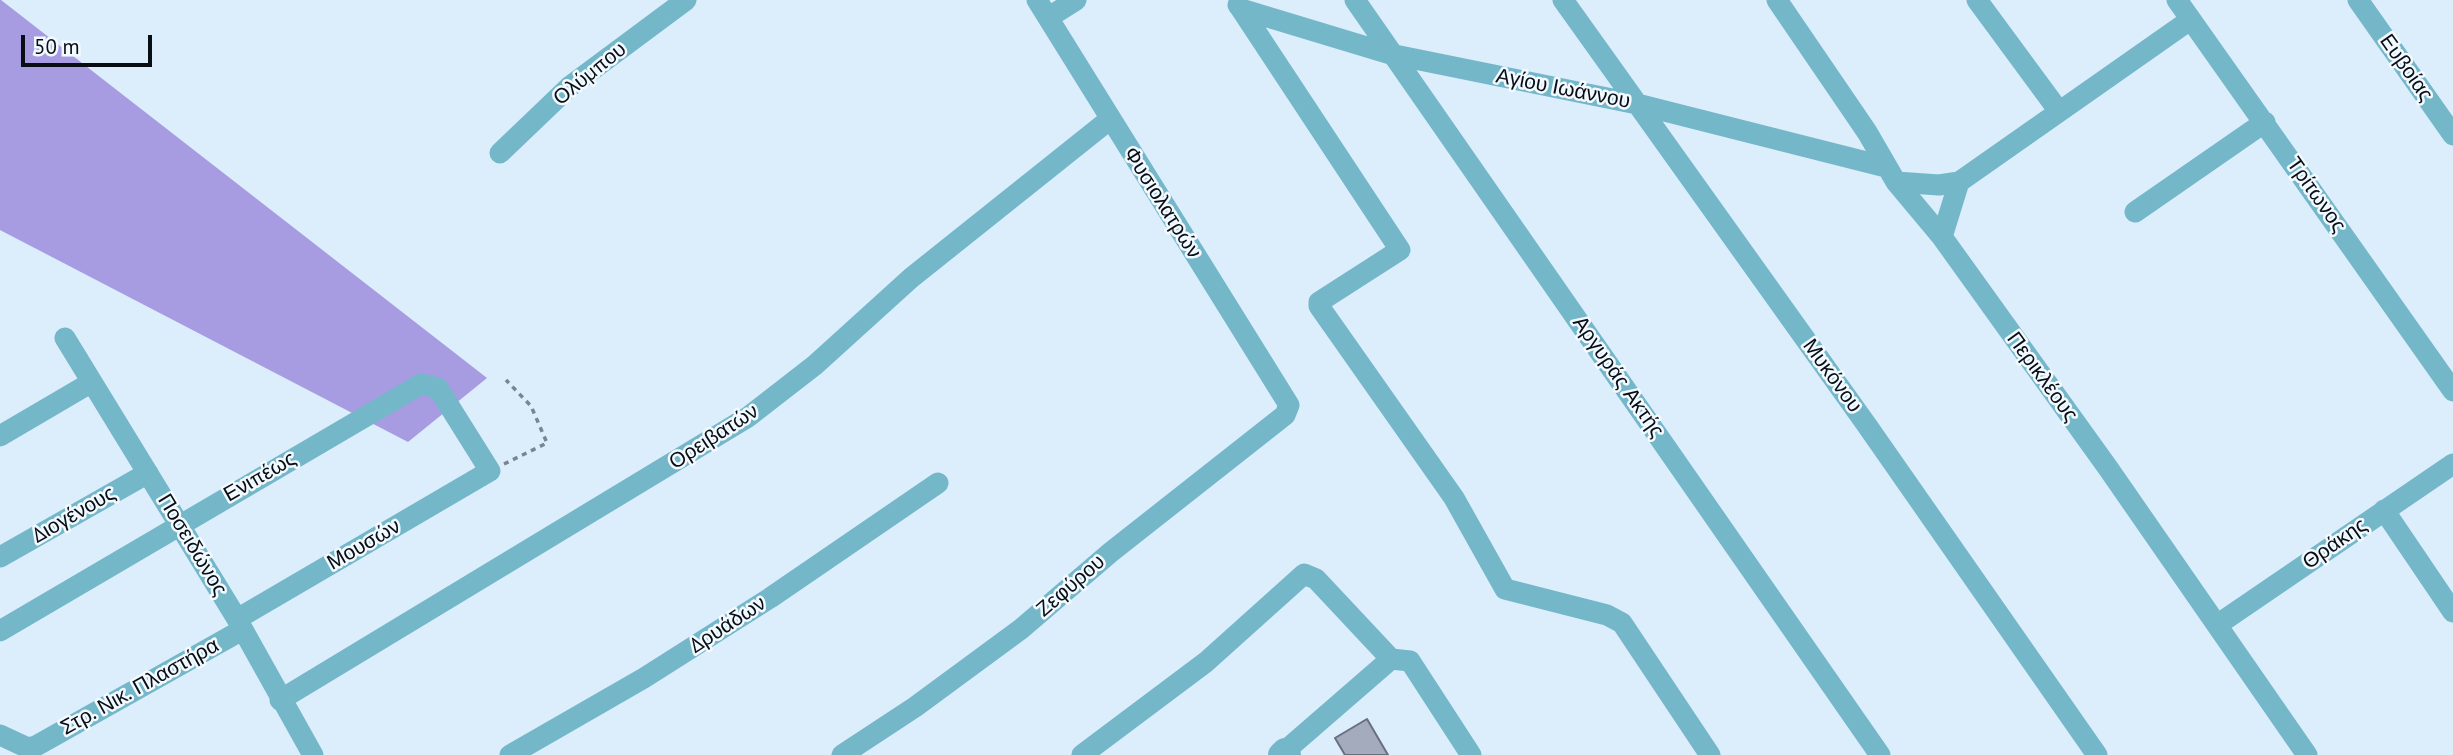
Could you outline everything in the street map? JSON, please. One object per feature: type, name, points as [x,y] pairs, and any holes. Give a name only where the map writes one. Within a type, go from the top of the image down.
[{"type":"street","name":"Ολύμπου","points":[[499,153],[569,87],[686,0]]},
{"type":"street","points":[[1043,9],[1076,0]]},
{"type":"street","name":"Αργυράς Ακτής","points":[[1355,0],[1880,755]]},
{"type":"street","name":"Μυκόνου","points":[[1563,0],[2097,755]]},
{"type":"street","name":"Περικλέους","points":[[1777,0],[1867,132],[1891,175],[1942,237],[2307,755]]},
{"type":"street","points":[[1977,0],[2058,110]]},
{"type":"street","name":"Τρίτωνος","points":[[2177,0],[2453,391]]},
{"type":"street","name":"Ευβοίας","points":[[2358,0],[2453,135]]},
{"type":"street","name":"Αγίου Ιωάννου","points":[[1238,5],[1390,54],[1637,104],[1891,175],[1939,185],[1959,182]]},
{"type":"street","name":"Αγίου Ιωάννου","points":[[1238,5],[1400,250],[1319,302],[1320,306],[1454,498],[1505,589],[1607,615],[1622,623],[1710,755]]},
{"type":"street","name":"Φυσιολατρών","points":[[1043,9],[1109,120],[1289,405]]},
{"type":"street","points":[[1942,237],[1959,182],[2058,110],[2190,20]]},
{"type":"street","name":"Ορειβατών","points":[[280,700],[748,417],[815,365],[911,278],[1109,120]]},
{"type":"street","points":[[2134,212],[2265,122]]},
{"type":"street","name":"Ποσειδώνος","points":[[65,338],[180,524],[313,755]]},
{"type":"street","points":[[0,436],[92,382]]},
{"type":"street","name":"Ενιπέως","points":[[0,631],[421,384],[433,385],[441,392],[490,471]]},
{"type":"street","name":"Ζεφύρου","points":[[842,755],[915,708],[1021,629],[1111,552],[1285,415],[1289,405]]},
{"type":"street","name":"Θράκης","points":[[2217,625],[2453,464]]},
{"type":"street","name":"Μουσών","points":[[240,625],[490,471]]},
{"type":"street","name":"Διογένους","points":[[0,557],[148,473]]},
{"type":"street","name":"Δρυάδων","points":[[510,755],[656,671],[770,598],[938,483]]},
{"type":"street","points":[[2384,510],[2453,612]]},
{"type":"street","points":[[1082,755],[1206,662],[1304,574],[1316,579],[1391,659],[1410,661],[1471,755]]},
{"type":"street","name":"Στρ. Νικ. Πλαστήρα","points":[[0,735],[28,748],[36,746],[240,625]]},
{"type":"street","points":[[1285,754],[1391,659]]},
{"type":"path","points":[[490,471],[547,443],[531,406],[506,380]]},
{"type":"shaded area","points":[[0,0],[487,378],[408,442],[0,230]]},
{"type":"building","points":[[1367,719],[1388,755],[1345,755],[1335,738]]}]
